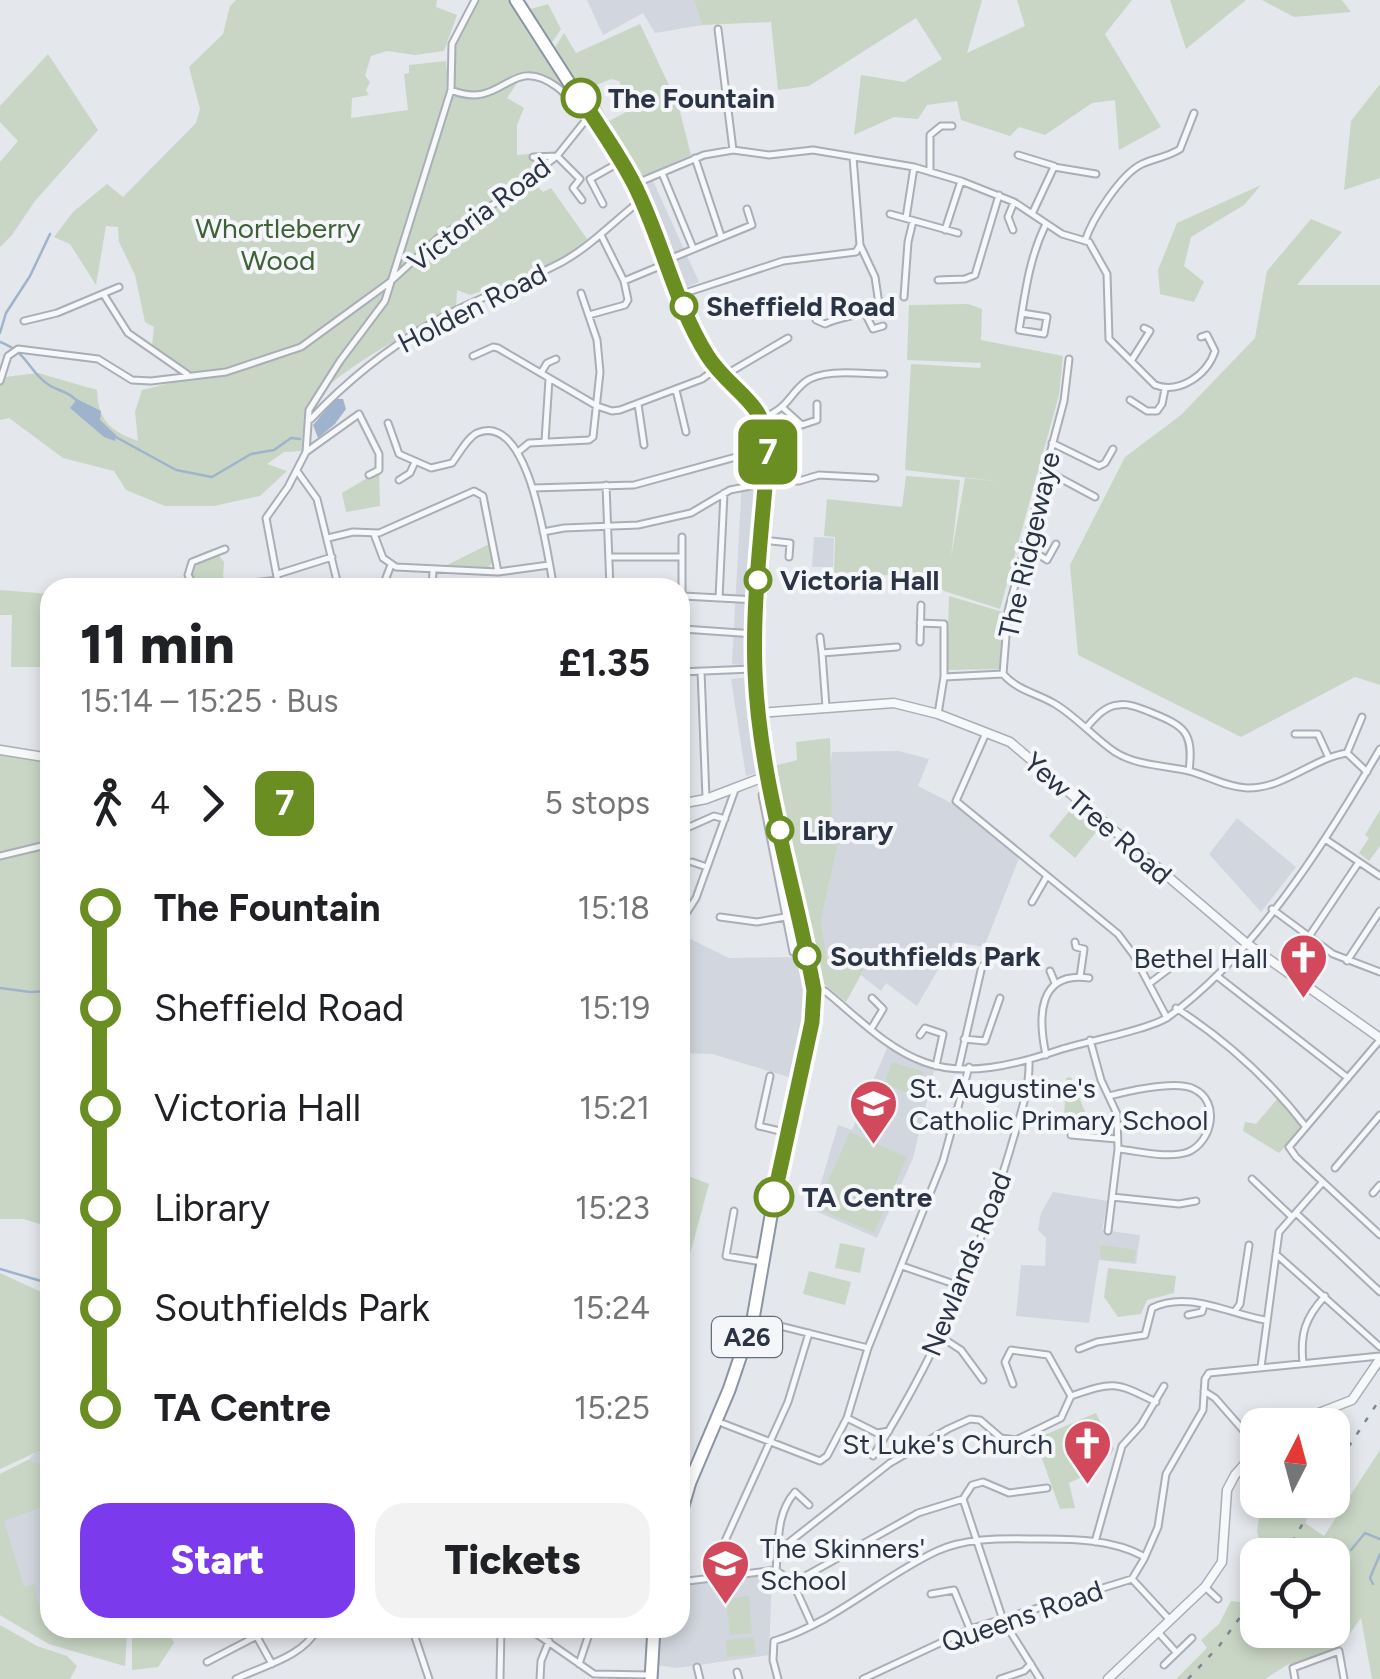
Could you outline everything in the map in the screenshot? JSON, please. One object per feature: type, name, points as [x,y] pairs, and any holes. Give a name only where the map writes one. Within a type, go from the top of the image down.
[{"type":"highway","points":[[516,0],[634,184],[679,295],[719,373],[763,418]]},
{"type":"highway","name":"A26","points":[[690,1470],[716,1421],[753,1320],[787,1132],[812,1022],[814,990],[786,892],[755,669],[768,449],[763,418]]},
{"type":"highway","points":[[650,1677],[653,1638]]},
{"type":"street","points":[[277,578],[266,518],[306,452],[310,410],[385,300],[451,90],[452,44],[477,0]]},
{"type":"street","points":[[718,29],[733,150]]},
{"type":"street","points":[[451,90],[482,96],[524,74],[556,86],[588,116]]},
{"type":"street","points":[[1085,241],[1090,225],[1128,176],[1140,165],[1180,149],[1194,112]]},
{"type":"street","name":"Victoria Road","points":[[0,381],[8,356],[23,349],[98,359],[132,380],[226,372],[301,347],[390,282],[438,238],[497,202],[558,156],[588,116]]},
{"type":"street","points":[[930,172],[930,135],[941,126],[952,126]]},
{"type":"street","points":[[634,184],[695,158],[733,150],[769,155],[813,150],[914,167],[999,195],[1045,226],[1085,241],[1096,250],[1107,274],[1107,334],[1148,380],[1164,389],[1188,383],[1214,357],[1207,335],[1201,337]]},
{"type":"street","points":[[532,157],[558,156],[580,179],[573,188],[582,200]]},
{"type":"street","points":[[1018,156],[1096,174]]},
{"type":"street","points":[[816,320],[825,324],[846,314],[866,313],[879,304],[875,276],[860,245],[853,157]]},
{"type":"street","points":[[695,158],[721,236]]},
{"type":"street","points":[[604,204],[590,179],[620,162]]},
{"type":"street","points":[[1032,214],[1054,166]]},
{"type":"street","points":[[904,297],[914,167]]},
{"type":"street","points":[[662,172],[694,248]]},
{"type":"street","points":[[944,230],[961,182]]},
{"type":"street","points":[[938,280],[974,276],[999,195]]},
{"type":"street","name":"Holden Road","points":[[309,421],[389,350],[430,324],[562,262],[640,201]]},
{"type":"street","points":[[1013,230],[1008,217],[1014,202]]},
{"type":"street","points":[[624,281],[752,224],[747,209]]},
{"type":"street","points":[[890,214],[958,233]]},
{"type":"street","points":[[1022,313],[1046,317],[1044,334],[1019,330],[1022,313],[1033,252],[1045,226]]},
{"type":"street","points":[[589,315],[627,303],[624,281],[600,235]]},
{"type":"street","points":[[679,295],[783,261],[856,252],[860,245]]},
{"type":"street","points":[[24,321],[58,313],[119,287]]},
{"type":"street","points":[[518,452],[528,443],[592,439],[600,372],[597,340],[581,293]]},
{"type":"street","points":[[104,295],[128,334],[190,376]]},
{"type":"street","points":[[866,313],[873,329],[884,326]]},
{"type":"street","points":[[1131,361],[1150,332],[1144,328]]},
{"type":"street","points":[[472,356],[492,346],[498,348],[612,411],[719,373],[788,338]]},
{"type":"street","points":[[541,373],[547,363],[556,359]]},
{"type":"street","name":"The Ridgewaye","points":[[944,676],[1004,674],[1008,611],[1064,401],[1069,359]]},
{"type":"street","points":[[763,418],[782,406],[808,380],[829,374],[884,374]]},
{"type":"street","points":[[544,441],[550,378]]},
{"type":"street","points":[[1132,404],[1157,411],[1164,389]]},
{"type":"street","points":[[676,390],[686,432]]},
{"type":"street","points":[[638,404],[644,444]]},
{"type":"street","points":[[782,406],[802,425],[816,420],[817,404]]},
{"type":"street","points":[[306,452],[359,414],[379,454],[379,470],[369,475]]},
{"type":"street","points":[[388,423],[399,454],[431,468],[452,463],[470,438],[492,428],[518,452],[534,488],[552,578]]},
{"type":"street","points":[[309,430],[318,443]]},
{"type":"street","points":[[1052,443],[1099,466],[1113,448]]},
{"type":"street","points":[[534,488],[634,485],[768,449]]},
{"type":"street","points":[[399,480],[410,473],[415,462]]},
{"type":"street","points":[[1044,470],[1095,497]]},
{"type":"street","points":[[297,471],[318,498],[336,578]]},
{"type":"street","points":[[542,532],[638,525],[691,512],[724,493],[766,482],[799,481],[819,474],[875,478]]},
{"type":"street","points":[[606,485],[610,578]]},
{"type":"street","points":[[328,538],[353,532],[374,534],[474,490],[483,496],[498,572]]},
{"type":"street","points":[[719,598],[724,493]]},
{"type":"street","points":[[374,534],[383,558],[391,565],[498,572],[549,565]]},
{"type":"street","points":[[681,578],[682,538]]},
{"type":"street","points":[[762,540],[790,543],[789,556]]},
{"type":"street","points":[[1024,545],[1047,560],[1056,544]]},
{"type":"street","points":[[190,578],[192,562],[224,549]]},
{"type":"street","points":[[285,578],[332,557]]},
{"type":"street","points":[[609,558],[682,557]]},
{"type":"street","points":[[385,578],[391,565]]},
{"type":"street","points":[[433,570],[433,578]]},
{"type":"street","points":[[690,596],[757,600]]},
{"type":"street","points":[[920,642],[921,605]]},
{"type":"street","points":[[920,623],[944,624],[944,676],[938,714]]},
{"type":"street","points":[[690,630],[756,634]]},
{"type":"street","points":[[820,637],[826,707]]},
{"type":"street","points":[[822,653],[897,647]]},
{"type":"street","points":[[690,672],[755,669]]},
{"type":"street","points":[[701,671],[706,799]]},
{"type":"street","points":[[1004,674],[1013,686],[1055,704],[1118,754],[1223,784],[1249,788],[1276,782],[1328,756],[1347,753]]},
{"type":"street","name":"Yew Tree Road","points":[[760,713],[894,704],[938,714],[1010,742],[1246,944],[1380,1039]]},
{"type":"street","points":[[1086,728],[1101,712],[1116,704],[1136,706],[1167,719],[1188,733],[1188,771]]},
{"type":"street","points":[[1347,753],[1362,716]]},
{"type":"street","points":[[986,734],[956,801],[1118,934],[1167,1018]]},
{"type":"street","points":[[1295,734],[1318,734],[1328,756]]},
{"type":"street","points":[[814,990],[825,991],[896,1048],[936,1066],[1009,1066],[1167,1018],[1217,976],[1246,944],[1325,838],[1380,749]]},
{"type":"street","points":[[0,750],[40,756]]},
{"type":"street","points":[[1347,753],[1367,772]]},
{"type":"street","points":[[690,802],[770,775]]},
{"type":"street","points":[[690,907],[736,787]]},
{"type":"street","points":[[690,827],[714,816],[725,819]]},
{"type":"street","points":[[694,825],[697,833]]},
{"type":"street","points":[[1325,838],[1380,876]]},
{"type":"street","points":[[0,856],[40,846]]},
{"type":"street","points":[[699,854],[694,862],[707,867]]},
{"type":"street","points":[[1308,938],[1359,862]]},
{"type":"street","points":[[1032,902],[1047,876]]},
{"type":"street","points":[[786,892],[784,917],[792,952]]},
{"type":"street","points":[[1272,909],[1308,938],[1347,961],[1380,972]]},
{"type":"street","points":[[1347,961],[1380,911]]},
{"type":"street","points":[[720,917],[756,922],[784,917]]},
{"type":"street","points":[[1075,942],[1076,947],[1084,949],[1080,976]]},
{"type":"street","points":[[1150,983],[1178,962]]},
{"type":"street","points":[[958,1067],[982,966]]},
{"type":"street","points":[[1046,1054],[1040,1028],[1042,1012],[1055,983],[1050,971]]},
{"type":"street","points":[[1055,983],[1080,976],[1089,978]]},
{"type":"street","points":[[1217,976],[1349,1078]]},
{"type":"street","points":[[871,1029],[883,1009],[872,998]]},
{"type":"street","points":[[964,1039],[985,1041],[1000,998]]},
{"type":"street","points":[[1176,1008],[1237,1051],[1307,1128]]},
{"type":"street","points":[[920,1035],[926,1028],[943,1034],[936,1066]]},
{"type":"street","points":[[1380,1039],[1289,1147],[1380,1235]]},
{"type":"street","points":[[1090,1040],[1100,1080],[1116,1114],[1118,1148],[1108,1230]]},
{"type":"street","name":"Newlands Road","points":[[873,1456],[941,1337],[961,1287],[1004,1169],[1027,1086],[1029,1060]]},
{"type":"street","points":[[716,1421],[820,1460],[827,1456],[847,1418],[868,1348],[943,1162],[968,1067]]},
{"type":"street","points":[[770,1076],[759,1126],[787,1132]]},
{"type":"street","points":[[1109,1096],[1178,1086],[1192,1088],[1206,1098],[1210,1114],[1206,1136],[1191,1151],[1169,1154],[1118,1148]]},
{"type":"street","points":[[1335,1168],[1380,1115]]},
{"type":"street","points":[[1074,1133],[1118,1140]]},
{"type":"street","points":[[1252,1179],[1380,1292]]},
{"type":"street","points":[[1262,1367],[1265,1320],[1282,1227],[1322,1182]]},
{"type":"street","points":[[1373,1193],[1380,1185]]},
{"type":"street","points":[[1112,1197],[1179,1204],[1196,1200]]},
{"type":"street","points":[[734,1211],[726,1256],[764,1262]]},
{"type":"street","points":[[1235,1311],[1240,1304],[1248,1245]]},
{"type":"street","points":[[1276,1254],[1380,1347]]},
{"type":"street","points":[[902,1266],[961,1287]]},
{"type":"street","points":[[1303,1363],[1305,1322],[1325,1296]]},
{"type":"street","points":[[1079,1349],[1145,1335],[1152,1308],[1163,1302],[1201,1303],[1265,1320]]},
{"type":"street","points":[[1188,1315],[1202,1312],[1201,1303]]},
{"type":"street","points":[[753,1320],[868,1348]]},
{"type":"street","points":[[722,1576],[720,1552],[788,1402],[809,1333]]},
{"type":"street","points":[[941,1337],[961,1350],[984,1380]]},
{"type":"street","points":[[1013,1384],[1005,1362],[1012,1350],[1048,1354],[1071,1396]]},
{"type":"street","points":[[1132,1579],[1158,1527],[1166,1474],[1203,1410],[1209,1374],[1380,1357]]},
{"type":"street","points":[[1332,1408],[1352,1400],[1380,1357]]},
{"type":"street","points":[[778,1551],[890,1464],[970,1418],[980,1420],[1001,1438],[1016,1440],[1062,1418],[1071,1396],[1097,1387],[1120,1384],[1156,1402]]},
{"type":"street","points":[[1095,1542],[1122,1446],[1164,1386]]},
{"type":"street","points":[[1204,1391],[1240,1427]]},
{"type":"street","points":[[847,1418],[877,1434],[889,1431]]},
{"type":"street","points":[[1108,1679],[1205,1587],[1222,1562],[1228,1490],[1240,1469]]},
{"type":"street","points":[[793,1583],[918,1513],[963,1499],[972,1485],[983,1482],[1009,1493],[1047,1488]]},
{"type":"street","points":[[776,1570],[780,1519],[786,1503],[795,1492],[809,1506]]},
{"type":"street","points":[[963,1499],[1004,1620],[1040,1679]]},
{"type":"street","points":[[778,1679],[774,1641],[812,1625],[940,1549],[979,1540],[1095,1542],[1117,1545],[1144,1559]]},
{"type":"street","points":[[690,1581],[776,1570],[793,1583],[812,1625]]},
{"type":"street","name":"Queens Road","points":[[863,1679],[970,1629],[1132,1579],[1169,1620]]},
{"type":"street","points":[[1205,1587],[1218,1598]]},
{"type":"street","points":[[931,1594],[954,1590],[970,1629]]},
{"type":"street","points":[[1158,1632],[1176,1653]]},
{"type":"street","points":[[206,1662],[253,1638]]},
{"type":"street","points":[[258,1638],[272,1664]]},
{"type":"street","points":[[236,1679],[300,1649],[309,1638]]},
{"type":"street","points":[[416,1638],[430,1679]]},
{"type":"street","points":[[500,1679],[501,1638]]},
{"type":"street","points":[[545,1638],[601,1676],[650,1677]]},
{"type":"street","points":[[582,1679],[589,1638]]},
{"type":"street","points":[[1164,1665],[1188,1639]]},
{"type":"street","points":[[540,1679],[541,1661],[549,1641]]},
{"type":"street","points":[[1294,1679],[1293,1668],[1339,1652],[1344,1679]]},
{"type":"street","points":[[1000,1679],[1024,1671],[1030,1664]]},
{"type":"street","points":[[696,1667],[700,1679]]},
{"type":"shaded area","points":[[587,0],[694,0],[702,25],[655,33],[643,13],[603,35]]},
{"type":"shaded area","points":[[653,181],[699,282],[684,288],[641,186]]},
{"type":"shaded area","points":[[763,453],[752,667],[732,664],[743,459]]},
{"type":"shaded area","points":[[814,537],[834,538],[833,567],[812,567]]},
{"type":"shaded area","points":[[751,677],[764,771],[746,776],[731,679]]},
{"type":"shaded area","points":[[899,751],[929,759],[918,786],[955,805],[1020,856],[984,947],[954,942],[917,1006],[886,983],[881,991],[861,975],[864,969],[827,959],[821,921],[838,844],[832,823],[829,779],[832,752]]},
{"type":"shaded area","points":[[1237,818],[1296,867],[1261,912],[1209,854]]},
{"type":"shaded area","points":[[690,939],[729,958],[802,957],[806,1008],[792,1078],[712,1054],[690,1053]]},
{"type":"shaded area","name":"St. Augustine's Catholic Primary School","points":[[887,1048],[934,1070],[922,1122],[949,1129],[947,1135],[920,1129],[913,1158],[877,1238],[813,1210],[838,1125],[852,1130]]},
{"type":"shaded area","points":[[1053,1192],[1108,1201],[1102,1230],[1140,1235],[1136,1264],[1099,1260],[1089,1323],[1016,1316],[1021,1265],[1045,1266],[1046,1238],[1038,1230],[1041,1213]]},
{"type":"shaded area","points":[[39,1449],[40,1638],[126,1638],[125,1666],[49,1644],[0,1615],[0,1474],[28,1460]]},
{"type":"shaded area","name":"The Skinners' School","points":[[772,1574],[769,1655],[677,1668],[656,1665],[660,1638],[690,1638],[690,1585]]},
{"type":"green space","name":"Whortleberry Wood","points":[[236,0],[437,0],[436,7],[457,15],[444,51],[415,55],[387,51],[371,56],[365,76],[370,82],[366,90],[369,95],[352,98],[351,118],[408,110],[404,74],[409,73],[409,65],[446,61],[449,93],[444,104],[452,104],[451,90],[456,91],[452,48],[477,0],[512,0],[577,99],[573,102],[558,86],[523,74],[507,98],[524,108],[517,125],[517,155],[562,151],[492,204],[495,207],[530,179],[543,192],[551,188],[590,243],[526,278],[470,295],[457,290],[456,309],[340,376],[306,406],[302,451],[284,452],[267,464],[287,471],[260,496],[214,506],[165,506],[126,490],[114,471],[63,458],[9,418],[0,420],[0,365],[5,377],[38,373],[97,390],[107,423],[138,441],[135,412],[142,390],[195,377],[152,346],[154,327],[145,322],[135,275],[119,242],[118,227],[106,226],[96,285],[70,244],[54,237],[73,212],[107,184],[123,197],[196,123],[200,109],[189,67],[223,34],[230,6]]},
{"type":"green space","points":[[694,0],[982,0],[967,53],[1025,26],[1017,0],[1132,0],[1105,34],[1161,127],[1119,150],[1115,100],[1092,103],[1045,135],[1019,127],[1010,136],[961,120],[957,101],[927,105],[918,119],[894,117],[854,135],[861,75],[904,82],[942,59],[916,18],[809,86],[778,90],[771,22],[702,25]]},
{"type":"green space","points":[[1170,0],[1246,0],[1186,49]]},
{"type":"green space","points":[[1262,0],[1342,0],[1351,12],[1294,17]]},
{"type":"green space","points":[[548,4],[561,29],[551,44],[527,10]]},
{"type":"green space","points":[[640,24],[678,104],[691,155],[643,176],[634,175],[584,94],[592,91],[609,121],[632,109],[619,81],[611,79],[582,91],[554,49],[564,33],[576,53]]},
{"type":"green space","points":[[48,54],[98,130],[0,247],[0,162],[18,141],[0,122],[0,106]]},
{"type":"green space","points":[[1380,84],[1380,178],[1344,190],[1351,121]]},
{"type":"green space","points":[[1261,185],[1244,205],[1191,237],[1184,266],[1204,282],[1194,302],[1160,294],[1158,270],[1177,223]]},
{"type":"green space","points":[[1311,219],[1342,232],[1297,285],[1380,285],[1380,685],[1355,677],[1241,737],[1078,655],[1070,565],[1125,457],[1181,415],[1255,338],[1267,271]]},
{"type":"green space","points":[[968,304],[982,309],[981,340],[1063,356],[1059,395],[1000,609],[944,591],[929,576],[834,574],[835,537],[824,536],[827,499],[902,507],[906,476],[960,480],[951,557],[965,478],[995,481],[905,470],[911,364],[980,368],[981,363],[907,360],[909,305]]},
{"type":"green space","points":[[379,471],[380,506],[346,512],[342,493]]},
{"type":"green space","points":[[489,544],[492,563],[487,569],[443,567]]},
{"type":"green space","points":[[217,553],[224,562],[223,578],[191,578],[192,562]]},
{"type":"green space","points":[[0,590],[40,593],[40,667],[11,667],[12,615],[0,615]]},
{"type":"green space","points":[[949,596],[1003,612],[1000,669],[947,670]]},
{"type":"green space","points":[[830,738],[832,823],[838,844],[821,921],[827,959],[844,956],[864,969],[846,1002],[818,979],[774,766],[797,760],[796,742]]},
{"type":"green space","points":[[0,752],[40,759],[40,844],[0,851]]},
{"type":"green space","points":[[1075,804],[1101,826],[1075,858],[1049,836]]},
{"type":"green space","points":[[1380,810],[1380,846],[1369,861],[1359,853]]},
{"type":"green space","points":[[40,846],[40,1224],[0,1219],[0,853]]},
{"type":"green space","points":[[892,1062],[924,1072],[916,1095],[884,1085]]},
{"type":"green space","points":[[1071,1077],[1089,1122],[1064,1119],[1066,1078]]},
{"type":"green space","points":[[1278,1098],[1304,1127],[1279,1153],[1243,1131],[1245,1122],[1256,1124]]},
{"type":"green space","points":[[1181,1112],[1186,1115],[1183,1123],[1142,1126],[1141,1116]]},
{"type":"green space","points":[[850,1132],[907,1157],[874,1233],[816,1208]]},
{"type":"green space","points":[[690,1177],[709,1184],[690,1254]]},
{"type":"green space","points":[[840,1243],[865,1248],[860,1273],[835,1268]]},
{"type":"green space","points":[[1101,1245],[1136,1250],[1134,1263],[1100,1259]]},
{"type":"green space","points":[[1108,1268],[1176,1276],[1174,1293],[1147,1300],[1141,1314],[1118,1317],[1104,1297]]},
{"type":"green space","points":[[809,1271],[851,1282],[845,1305],[803,1294]]},
{"type":"green space","points":[[0,1273],[40,1291],[40,1451],[0,1469]]},
{"type":"green space","points":[[1096,1413],[1114,1449],[1110,1456],[1091,1454],[1084,1476],[1069,1483],[1075,1508],[1060,1509],[1035,1439]]},
{"type":"green space","points":[[1380,1450],[1380,1679],[1372,1679],[1361,1618],[1350,1633],[1350,1538],[1259,1538],[1257,1531],[1259,1518],[1307,1518],[1305,1523],[1324,1536],[1336,1518],[1350,1518],[1350,1496]]},
{"type":"green space","points":[[28,1460],[40,1464],[40,1508],[4,1521],[24,1587],[35,1584],[40,1605],[40,1638],[127,1638],[125,1666],[49,1644],[0,1615],[0,1474]]},
{"type":"green space","points":[[749,1596],[752,1633],[730,1635],[726,1599]]},
{"type":"green space","points":[[1231,1601],[1240,1602],[1240,1648],[1339,1648],[1287,1665],[1265,1679],[1176,1679],[1207,1648],[1201,1640],[1219,1624]]},
{"type":"green space","points":[[0,1625],[37,1646],[67,1656],[77,1666],[70,1679],[0,1679]]},
{"type":"green space","points":[[754,1637],[756,1654],[727,1657],[726,1640]]},
{"type":"green space","points":[[132,1638],[172,1638],[174,1643],[158,1667],[132,1670]]},
{"type":"water","points":[[77,399],[101,411],[100,420],[116,435],[115,441],[104,437],[70,408]]},
{"type":"water","points":[[335,399],[343,399],[346,409],[318,438],[313,425]]},
{"type":"waterway","points":[[0,333],[6,313],[50,234]]},
{"type":"waterway","points":[[0,342],[17,352],[42,380],[76,400]]},
{"type":"waterway","points":[[114,436],[176,470],[212,477],[251,454],[274,450],[291,438],[300,439]]},
{"type":"waterway","points":[[0,988],[40,992]]},
{"type":"waterway","points":[[0,1269],[40,1281]]},
{"type":"waterway","points":[[1351,1550],[1365,1533],[1380,1539]]},
{"type":"waterway","points":[[1373,1584],[1370,1578],[1380,1554]]},
{"type":"railway","points":[[1350,1445],[1380,1399]]},
{"type":"railway","points":[[1295,1538],[1306,1518]]},
{"type":"railway","points":[[1188,1679],[1240,1617]]},
{"type":"bus line","name":"7","points":[[581,98],[634,184],[704,351],[722,376],[757,409],[766,427],[755,676],[768,767],[814,990],[812,1022],[774,1197]]},
{"type":"place","name":"The Fountain","points":[[581,98]]},
{"type":"place","name":"Sheffield Road","points":[[684,306]]},
{"type":"place","name":"Victoria Hall","points":[[758,580]]},
{"type":"place","name":"Library","points":[[780,830]]},
{"type":"place","name":"Southfields Park","points":[[807,956]]},
{"type":"place","name":"Bethel Hall","points":[[1303,1000]]},
{"type":"place","name":"St. Augustine's Catholic Primary School","points":[[874,1146]]},
{"type":"place","name":"TA Centre","points":[[774,1197]]},
{"type":"place","name":"St Luke's Church","points":[[1088,1486]]},
{"type":"place","name":"The Skinners' School","points":[[725,1606]]}]
